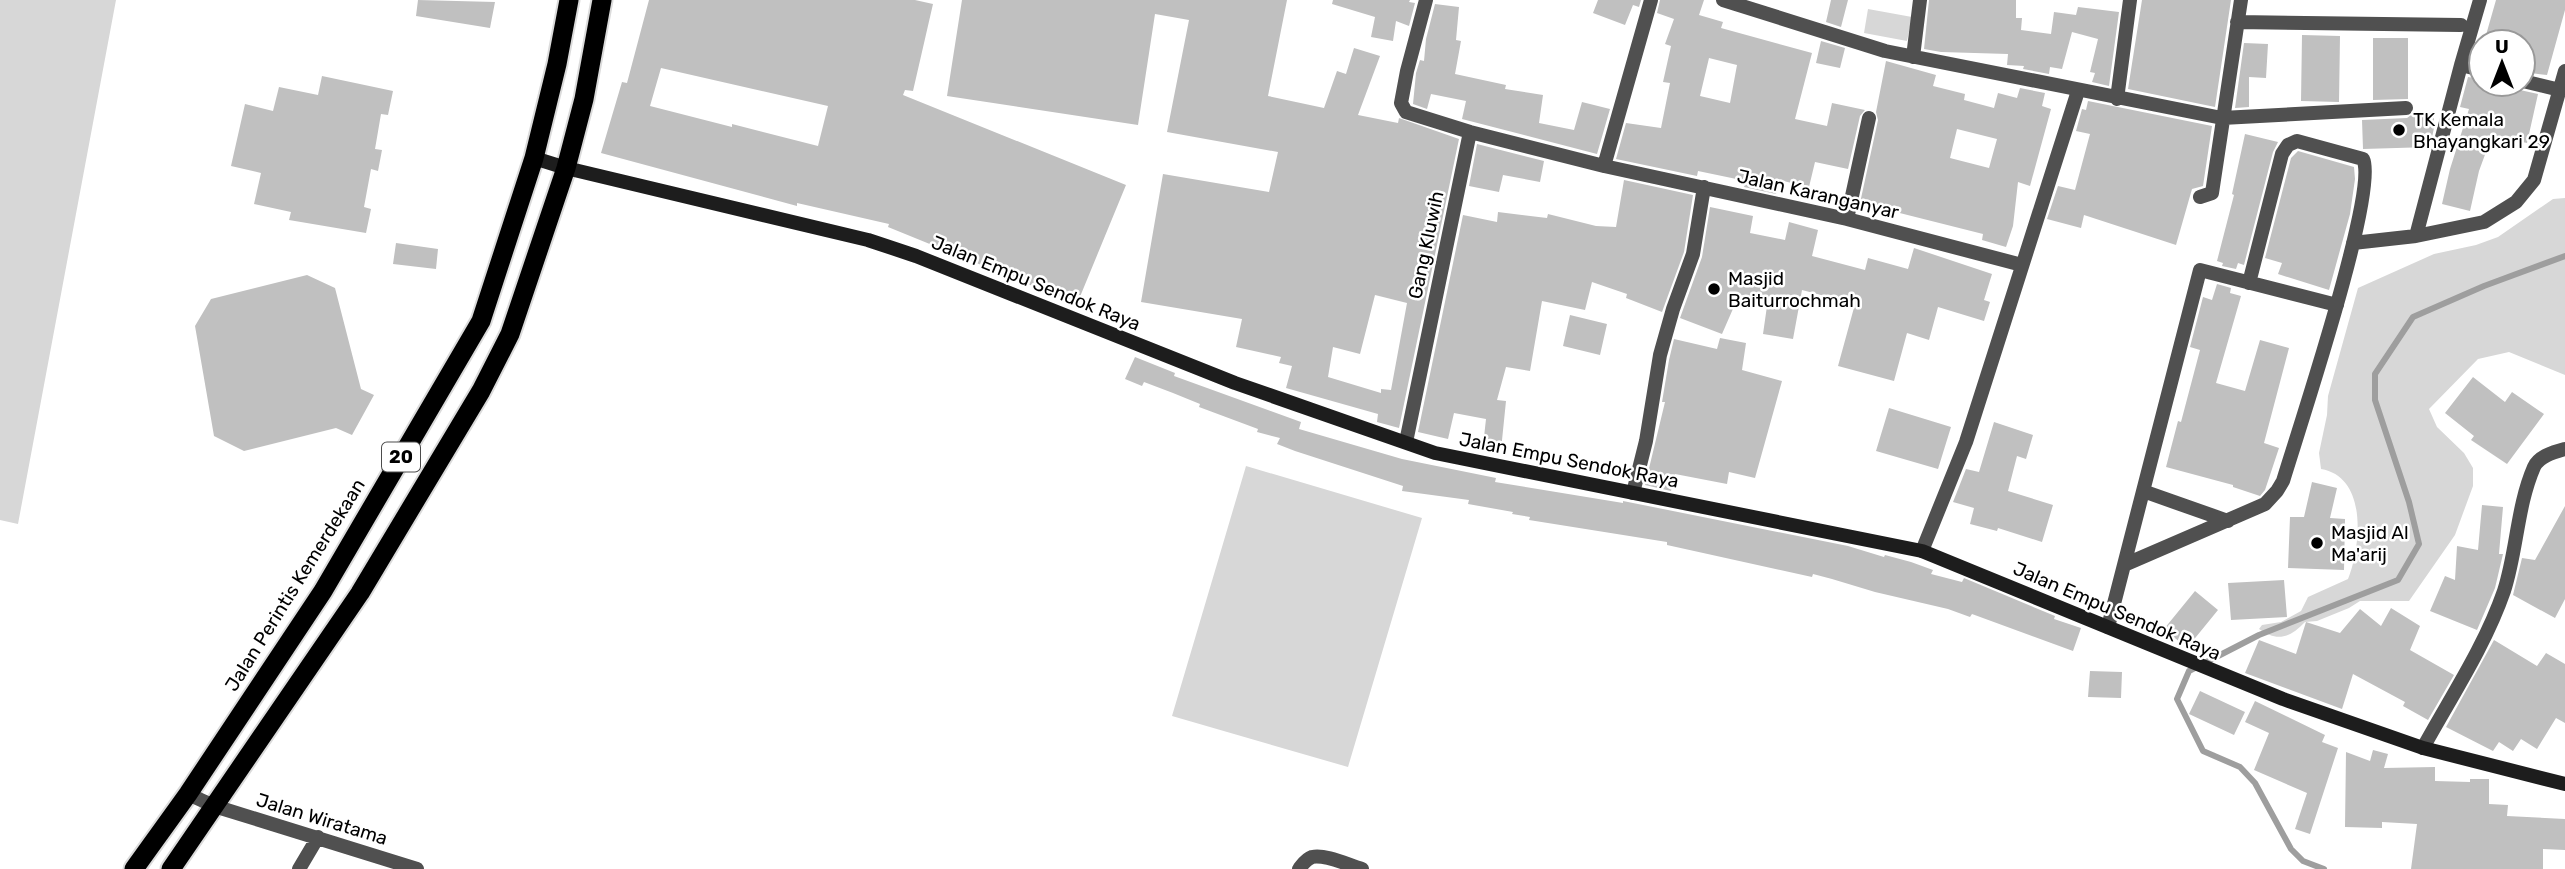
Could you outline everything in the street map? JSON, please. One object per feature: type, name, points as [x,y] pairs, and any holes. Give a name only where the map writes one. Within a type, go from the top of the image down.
[{"type":"highway","name":"Jalan Perintis Kemerdekaan","points":[[134,869],[188,794],[323,591],[481,321],[534,158],[569,0]]},
{"type":"highway","name":"20","points":[[171,869],[354,602],[481,391],[510,334],[566,168],[584,99],[602,0]]},
{"type":"main road","points":[[534,158],[566,168]]},
{"type":"main road","name":"Jalan Empu Sendok Raya","points":[[566,168],[868,240],[1235,383],[1435,453],[1922,551],[2283,699],[2423,748],[2565,784]]},
{"type":"street","points":[[1426,0],[1401,103],[1406,112],[1470,132]]},
{"type":"street","points":[[1604,166],[1651,0]]},
{"type":"street","points":[[1723,0],[1885,51],[2222,118],[2406,108]]},
{"type":"street","points":[[1913,57],[1920,0]]},
{"type":"street","points":[[2117,99],[2130,0]]},
{"type":"street","points":[[2200,197],[2212,193],[2241,0]]},
{"type":"street","points":[[2416,236],[2480,0]]},
{"type":"street","points":[[2237,22],[2461,24]]},
{"type":"street","points":[[2461,65],[2467,66]]},
{"type":"street","points":[[2353,243],[2416,236],[2484,222],[2498,216],[2516,202],[2534,180],[2565,71]]},
{"type":"street","points":[[2537,84],[2560,90]]},
{"type":"street","points":[[1922,551],[1966,442],[2077,91]]},
{"type":"street","points":[[1847,219],[1870,118]]},
{"type":"street","name":"Jalan Karanganyar","points":[[1470,132],[1604,166],[1847,219],[2022,265]]},
{"type":"street","name":"Gang Kluwih","points":[[1406,442],[1470,132]]},
{"type":"street","points":[[2124,565],[2265,504],[2277,492],[2283,481],[2337,306],[2353,243],[2366,174],[2365,161],[2297,141],[2287,145],[2282,153],[2249,283]]},
{"type":"street","points":[[1633,493],[1646,441],[1660,355],[1693,254],[1704,187]]},
{"type":"street","points":[[2108,627],[2200,270],[2337,306]]},
{"type":"street","points":[[2423,748],[2484,636],[2503,594],[2535,464],[2548,454],[2565,449]]},
{"type":"street","points":[[2143,492],[2228,521]]},
{"type":"street","name":"Jalan Wiratama","points":[[188,794],[214,806],[417,869]]},
{"type":"street","points":[[299,869],[318,837]]},
{"type":"street","points":[[1299,869],[1312,857],[1362,869]]},
{"type":"shaded area","points":[[0,0],[116,0],[18,524],[0,520]]},
{"type":"shaded area","points":[[1868,9],[1912,17],[1907,41],[1864,33]]},
{"type":"shaded area","points":[[2565,198],[2565,375],[2509,352],[2478,359],[2429,409],[2437,427],[2464,453],[2473,468],[2473,486],[2455,535],[2409,601],[2360,601],[2317,621],[2305,622],[2289,635],[2272,636],[2259,629],[2262,625],[2281,622],[2301,611],[2308,597],[2348,579],[2358,532],[2354,499],[2347,485],[2336,475],[2321,469],[2319,453],[2328,396],[2358,288],[2434,254],[2498,237],[2553,199]]},
{"type":"shaded area","points":[[1246,466],[1422,518],[1348,767],[1172,716]]},
{"type":"building","points":[[418,0],[495,2],[490,28],[416,16]]},
{"type":"building","points":[[649,0],[915,0],[933,4],[913,91],[905,90],[903,95],[1126,185],[1077,304],[888,227],[889,224],[797,203],[797,206],[601,153],[622,82],[627,83]],"holes":[[[661,68],[828,106],[818,146],[650,106]]]},
{"type":"building","points":[[962,0],[1287,0],[1268,96],[1324,108],[1337,71],[1346,74],[1354,48],[1380,56],[1358,115],[1398,123],[1399,118],[1459,139],[1399,428],[1377,422],[1378,414],[1286,388],[1292,366],[1279,363],[1281,357],[1236,347],[1242,319],[1141,302],[1163,174],[1269,192],[1278,152],[1167,132],[1189,20],[1155,14],[1138,125],[947,96]],"holes":[[[1375,295],[1407,303],[1391,390],[1381,389],[1381,393],[1328,377],[1333,347],[1360,354]]]},
{"type":"building","points":[[1333,0],[1410,0],[1409,2],[1415,3],[1409,26],[1396,21],[1393,41],[1371,37],[1375,17],[1332,4]]},
{"type":"building","points":[[1598,0],[1641,0],[1639,7],[1633,5],[1625,25],[1593,13]]},
{"type":"building","points":[[1660,0],[1704,0],[1699,15],[1723,22],[1721,28],[1812,53],[1795,119],[1827,126],[1832,103],[1865,110],[1860,116],[1848,169],[1815,162],[1809,187],[1779,180],[1776,194],[1744,187],[1746,181],[1698,171],[1697,176],[1616,159],[1626,123],[1661,128],[1670,83],[1663,82],[1671,46],[1665,44],[1674,19],[1657,13]],"holes":[[[1709,58],[1737,65],[1730,103],[1700,96]]]},
{"type":"building","points":[[1831,0],[1848,0],[1841,27],[1826,22]]},
{"type":"building","points":[[1929,0],[2016,0],[2016,18],[2022,18],[2021,30],[2051,34],[2054,12],[2076,15],[2078,7],[2119,12],[2109,86],[2092,82],[2095,73],[2090,72],[2098,39],[2072,32],[2062,69],[2050,67],[2049,74],[2023,69],[2024,66],[2007,65],[2008,54],[1924,49]]},
{"type":"building","points":[[2142,0],[2231,0],[2215,107],[2128,89]]},
{"type":"building","points":[[2496,0],[2565,0],[2565,10],[2547,75],[2537,74],[2537,28],[2488,28]]},
{"type":"building","points":[[1435,4],[1459,7],[1456,40],[1461,41],[1455,74],[1506,85],[1505,89],[1543,95],[1539,123],[1574,130],[1582,102],[1610,109],[1597,154],[1462,119],[1466,101],[1431,94],[1427,109],[1413,104],[1416,73],[1420,60],[1424,61],[1426,39]]},
{"type":"building","points":[[2302,35],[2340,36],[2339,102],[2301,101]]},
{"type":"building","points":[[2373,38],[2408,38],[2408,99],[2373,100]]},
{"type":"building","points":[[1821,41],[1845,48],[1840,68],[1816,63]]},
{"type":"building","points":[[2244,43],[2268,44],[2266,78],[2249,77],[2249,107],[2235,108]]},
{"type":"building","points":[[1886,61],[1936,75],[1933,86],[1965,94],[1964,100],[1994,108],[1998,93],[2017,98],[2020,88],[2045,93],[2042,106],[2051,109],[2030,186],[2018,182],[2013,226],[2006,247],[1982,240],[1983,234],[1860,203],[1878,120],[1876,112]],"holes":[[[1957,129],[1997,139],[1989,168],[1950,158]]]},
{"type":"building","points":[[322,76],[393,91],[388,115],[381,114],[375,149],[382,150],[378,171],[371,169],[364,207],[371,209],[366,233],[289,220],[291,212],[254,204],[261,173],[231,166],[245,104],[273,111],[279,87],[318,95]]},
{"type":"building","points":[[2467,81],[2467,98],[2537,98],[2538,94],[2527,143],[2494,136],[2493,142],[2490,141],[2479,171],[2470,211],[2442,204],[2469,109],[2460,107]]},
{"type":"building","points":[[2088,101],[2212,126],[2203,186],[2192,189],[2176,245],[2084,215],[2081,228],[2047,219],[2058,186],[2075,190],[2090,134],[2076,131],[2082,109],[2086,110]]},
{"type":"building","name":"TK Kemala Bhayangkari 29","points":[[2434,112],[2430,147],[2363,149],[2362,120],[2407,118],[2414,113]]},
{"type":"building","points":[[2245,134],[2278,142],[2273,152],[2244,265],[2238,263],[2236,269],[2222,266],[2223,263],[2217,261],[2234,195],[2232,194]]},
{"type":"building","points":[[1477,144],[1544,161],[1540,182],[1503,175],[1499,192],[1469,186]]},
{"type":"building","points":[[2298,151],[2354,167],[2350,214],[2329,290],[2278,274],[2282,263],[2265,258],[2291,158]]},
{"type":"building","points":[[1624,180],[1693,195],[1684,252],[1662,312],[1626,298],[1627,294],[1592,282],[1585,310],[1542,301],[1530,371],[1506,367],[1497,400],[1506,401],[1501,450],[1483,446],[1486,419],[1454,413],[1448,439],[1418,432],[1463,215],[1497,222],[1498,212],[1547,218],[1548,214],[1596,226],[1616,227]]},
{"type":"building","points":[[1710,207],[1753,216],[1750,233],[1785,240],[1789,222],[1818,230],[1812,256],[1865,270],[1868,258],[1908,269],[1914,248],[1992,274],[1984,300],[1990,302],[1984,321],[1938,307],[1929,340],[1907,333],[1894,381],[1838,366],[1855,304],[1802,290],[1793,339],[1763,334],[1768,299],[1739,295],[1722,334],[1680,318],[1702,257]]},
{"type":"building","points":[[396,243],[438,249],[436,269],[393,264]]},
{"type":"building","points":[[307,275],[335,288],[361,389],[374,395],[352,435],[336,428],[244,451],[214,436],[195,326],[211,299]]},
{"type":"building","points":[[2217,284],[2231,288],[2230,293],[2241,296],[2216,383],[2245,391],[2260,340],[2289,348],[2264,443],[2279,448],[2265,490],[2260,496],[2233,485],[2166,467],[2200,350],[2190,347],[2203,297],[2212,300]]},
{"type":"building","points":[[1570,315],[1607,324],[1600,355],[1563,346]]},
{"type":"building","points":[[1720,338],[1746,343],[1742,370],[1782,381],[1755,478],[1729,472],[1727,484],[1675,474],[1671,491],[1645,485],[1665,402],[1662,402],[1674,339],[1717,349]]},
{"type":"building","points":[[1135,357],[1175,373],[1174,376],[1301,422],[1299,429],[1402,459],[1496,478],[1495,482],[1623,501],[1848,546],[1884,557],[1885,555],[1933,570],[1931,574],[1962,582],[1964,578],[2055,616],[2054,619],[2081,628],[2073,651],[1972,614],[1970,617],[1813,574],[1812,577],[1667,545],[1667,542],[1529,520],[1530,517],[1512,514],[1513,512],[1468,504],[1469,500],[1402,491],[1403,486],[1277,444],[1280,438],[1257,432],[1258,429],[1199,407],[1200,404],[1173,393],[1144,382],[1142,386],[1125,379]]},
{"type":"building","points":[[2473,377],[2505,402],[2512,392],[2544,414],[2507,464],[2471,440],[2474,436],[2445,413]]},
{"type":"building","points":[[1889,408],[1951,427],[1938,469],[1876,451]]},
{"type":"building","points":[[1994,422],[2033,435],[2026,459],[2017,456],[2008,491],[2053,505],[2042,542],[1998,528],[1997,531],[1970,524],[1974,508],[1953,502],[1966,469],[1979,472]]},
{"type":"building","name":"Masjid Al Ma'arij","points":[[2312,482],[2337,488],[2330,518],[2345,519],[2344,570],[2288,568],[2290,517],[2304,517]]},
{"type":"building","points":[[2482,505],[2503,507],[2499,554],[2503,554],[2495,588],[2477,630],[2430,611],[2445,576],[2455,580],[2457,546],[2478,550]]},
{"type":"building","points":[[2565,506],[2565,599],[2555,618],[2513,595],[2522,558],[2535,560]]},
{"type":"building","points":[[2284,580],[2287,617],[2231,620],[2228,583]]},
{"type":"building","points":[[2195,591],[2218,610],[2187,648],[2164,629]]},
{"type":"building","points":[[2391,608],[2420,626],[2410,650],[2454,675],[2428,720],[2403,706],[2405,702],[2353,674],[2342,709],[2245,673],[2259,640],[2296,654],[2306,622],[2340,633],[2360,609],[2381,626]]},
{"type":"building","points":[[2494,640],[2537,666],[2546,653],[2565,664],[2565,723],[2556,718],[2537,749],[2521,739],[2513,751],[2499,742],[2493,751],[2446,727]]},
{"type":"building","points":[[2090,671],[2122,672],[2121,698],[2088,697]]},
{"type":"building","points":[[2200,691],[2245,712],[2234,735],[2189,714]]},
{"type":"building","points":[[2255,701],[2325,735],[2322,742],[2338,748],[2310,834],[2295,829],[2307,793],[2254,770],[2269,733],[2245,722]]},
{"type":"building","points":[[2373,750],[2388,754],[2384,768],[2435,767],[2435,781],[2470,782],[2470,779],[2489,779],[2489,804],[2508,805],[2507,816],[2565,819],[2565,850],[2543,849],[2543,869],[2411,869],[2417,824],[2382,822],[2382,828],[2345,827],[2346,752],[2370,761]]},
{"type":"waterway","points":[[2324,869],[2303,861],[2291,849],[2255,783],[2240,767],[2203,751],[2177,699],[2189,671],[2259,635],[2398,580],[2419,544],[2409,502],[2375,400],[2375,374],[2413,317],[2484,286],[2565,256]]},
{"type":"place","name":"TK Kemala Bhayangkari 29","points":[[2399,130]]},
{"type":"place","name":"Masjid Baiturrochmah","points":[[1714,289]]},
{"type":"place","name":"Masjid Al Ma'arij","points":[[2317,543]]}]
